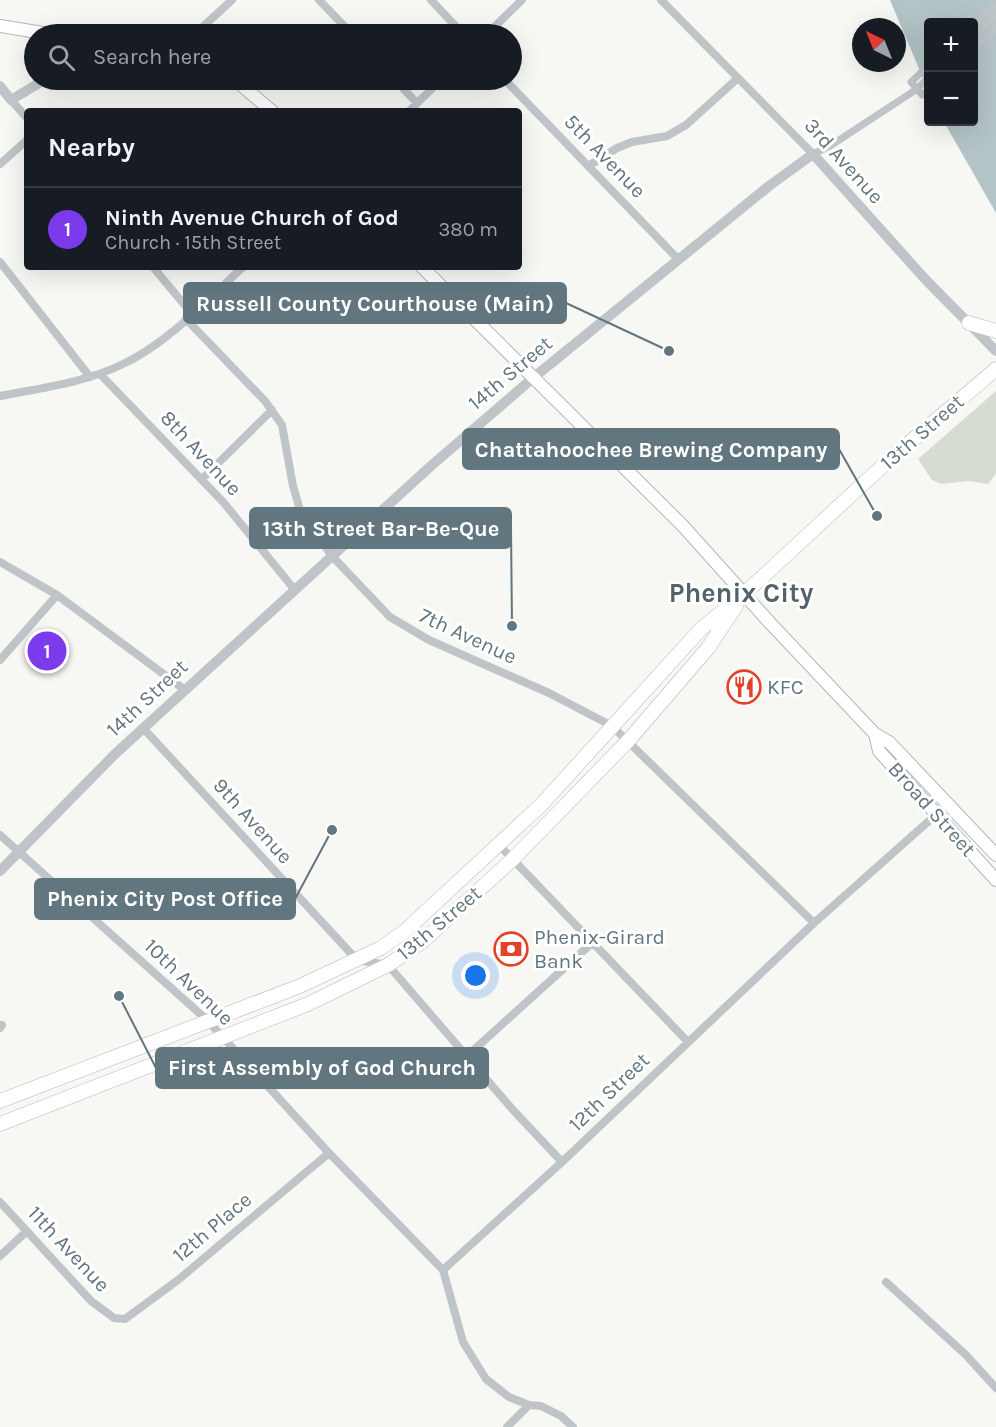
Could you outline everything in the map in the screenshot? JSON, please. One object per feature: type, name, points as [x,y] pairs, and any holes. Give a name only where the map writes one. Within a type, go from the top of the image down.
[{"type":"main road","points":[[0,26],[24,30]]},
{"type":"main road","points":[[247,90],[268,108]]},
{"type":"main road","name":"Broad Street","points":[[426,270],[683,526],[875,734],[889,742],[996,855]]},
{"type":"main road","points":[[969,323],[996,331]]},
{"type":"main road","name":"13th Street","points":[[0,1101],[300,986],[381,948],[411,927],[579,765],[700,629],[744,594],[881,467],[996,369]]},
{"type":"main road","name":"13th Street","points":[[0,1124],[308,1004],[388,965],[448,920],[513,859],[628,741],[708,648],[744,594]]},
{"type":"main road","name":"Broad Street","points":[[875,734],[879,751],[996,880]]},
{"type":"street","points":[[206,24],[232,0]]},
{"type":"street","points":[[319,0],[342,24]]},
{"type":"street","points":[[431,0],[454,24]]},
{"type":"street","points":[[497,24],[522,0]]},
{"type":"street","name":"3rd Avenue","points":[[661,0],[813,154],[846,194],[996,351]]},
{"type":"street","points":[[978,21],[996,5]]},
{"type":"street","points":[[978,33],[996,16]]},
{"type":"street","points":[[978,44],[996,28]]},
{"type":"street","points":[[924,70],[911,82],[922,95],[924,93]]},
{"type":"street","points":[[590,165],[617,148],[632,142],[667,136],[687,125],[738,78]]},
{"type":"street","name":"14th Street","points":[[0,871],[76,792],[294,589],[533,378],[769,186],[813,154],[830,146],[917,89],[924,82]]},
{"type":"street","points":[[0,86],[24,115]]},
{"type":"street","points":[[11,100],[28,90]]},
{"type":"street","points":[[405,90],[417,103]]},
{"type":"street","points":[[412,108],[431,90]]},
{"type":"street","name":"5th Avenue","points":[[515,90],[590,165],[678,259]]},
{"type":"street","points":[[0,164],[24,143]]},
{"type":"street","points":[[0,262],[90,377]]},
{"type":"street","name":"7th Avenue","points":[[155,270],[189,316],[272,410],[282,425],[285,436],[296,501],[331,555],[390,617],[409,630],[549,693],[612,726],[814,923]]},
{"type":"street","points":[[0,396],[100,374],[141,353],[189,316],[240,270]]},
{"type":"street","name":"8th Avenue","points":[[100,374],[202,479],[294,589]]},
{"type":"street","points":[[202,479],[272,410]]},
{"type":"street","points":[[0,562],[57,595],[145,663],[185,690]]},
{"type":"street","points":[[0,660],[57,595]]},
{"type":"street","name":"9th Avenue","points":[[144,729],[357,960]]},
{"type":"street","name":"12th Street","points":[[442,1270],[562,1162],[814,923],[948,804]]},
{"type":"street","name":"10th Avenue","points":[[0,835],[207,1020],[329,1153],[442,1270]]},
{"type":"street","points":[[499,844],[688,1042]]},
{"type":"street","points":[[467,1056],[592,943]]},
{"type":"street","points":[[357,960],[388,965],[562,1162]]},
{"type":"street","name":"12th Place","points":[[114,1318],[125,1319],[169,1286],[329,1153]]},
{"type":"street","name":"11th Avenue","points":[[0,1202],[91,1301],[114,1318]]},
{"type":"street","points":[[0,1256],[27,1232]]},
{"type":"street","points":[[442,1270],[463,1342],[486,1379],[500,1392],[529,1406],[541,1406],[561,1416],[573,1427]]},
{"type":"street","points":[[886,1281],[966,1355],[996,1389]]},
{"type":"street","points":[[507,1427],[529,1406]]},
{"type":"shaded area","points":[[890,0],[996,0],[996,213],[946,126],[978,126],[978,18],[924,18],[924,81],[906,38],[906,18],[898,18]]},
{"type":"shaded area","points":[[996,391],[996,474],[988,484],[968,481],[941,484],[932,480],[918,459]]},
{"type":"place","name":"Russell County Courthouse (Main)","points":[[669,351]]},
{"type":"place","name":"Chattahoochee Brewing Company","points":[[877,516]]},
{"type":"place","name":"13th Street Bar-Be-Que","points":[[512,626]]},
{"type":"place","name":"Ninth Avenue Church of God","points":[[47,651]]},
{"type":"place","name":"KFC","points":[[744,687]]},
{"type":"place","name":"Phenix City Post Office","points":[[332,830]]},
{"type":"place","name":"Phenix-Girard Bank","points":[[511,949]]},
{"type":"place","name":"First Assembly of God Church","points":[[119,996]]},
{"type":"district","name":"Phenix City","points":[[741,593]]}]
